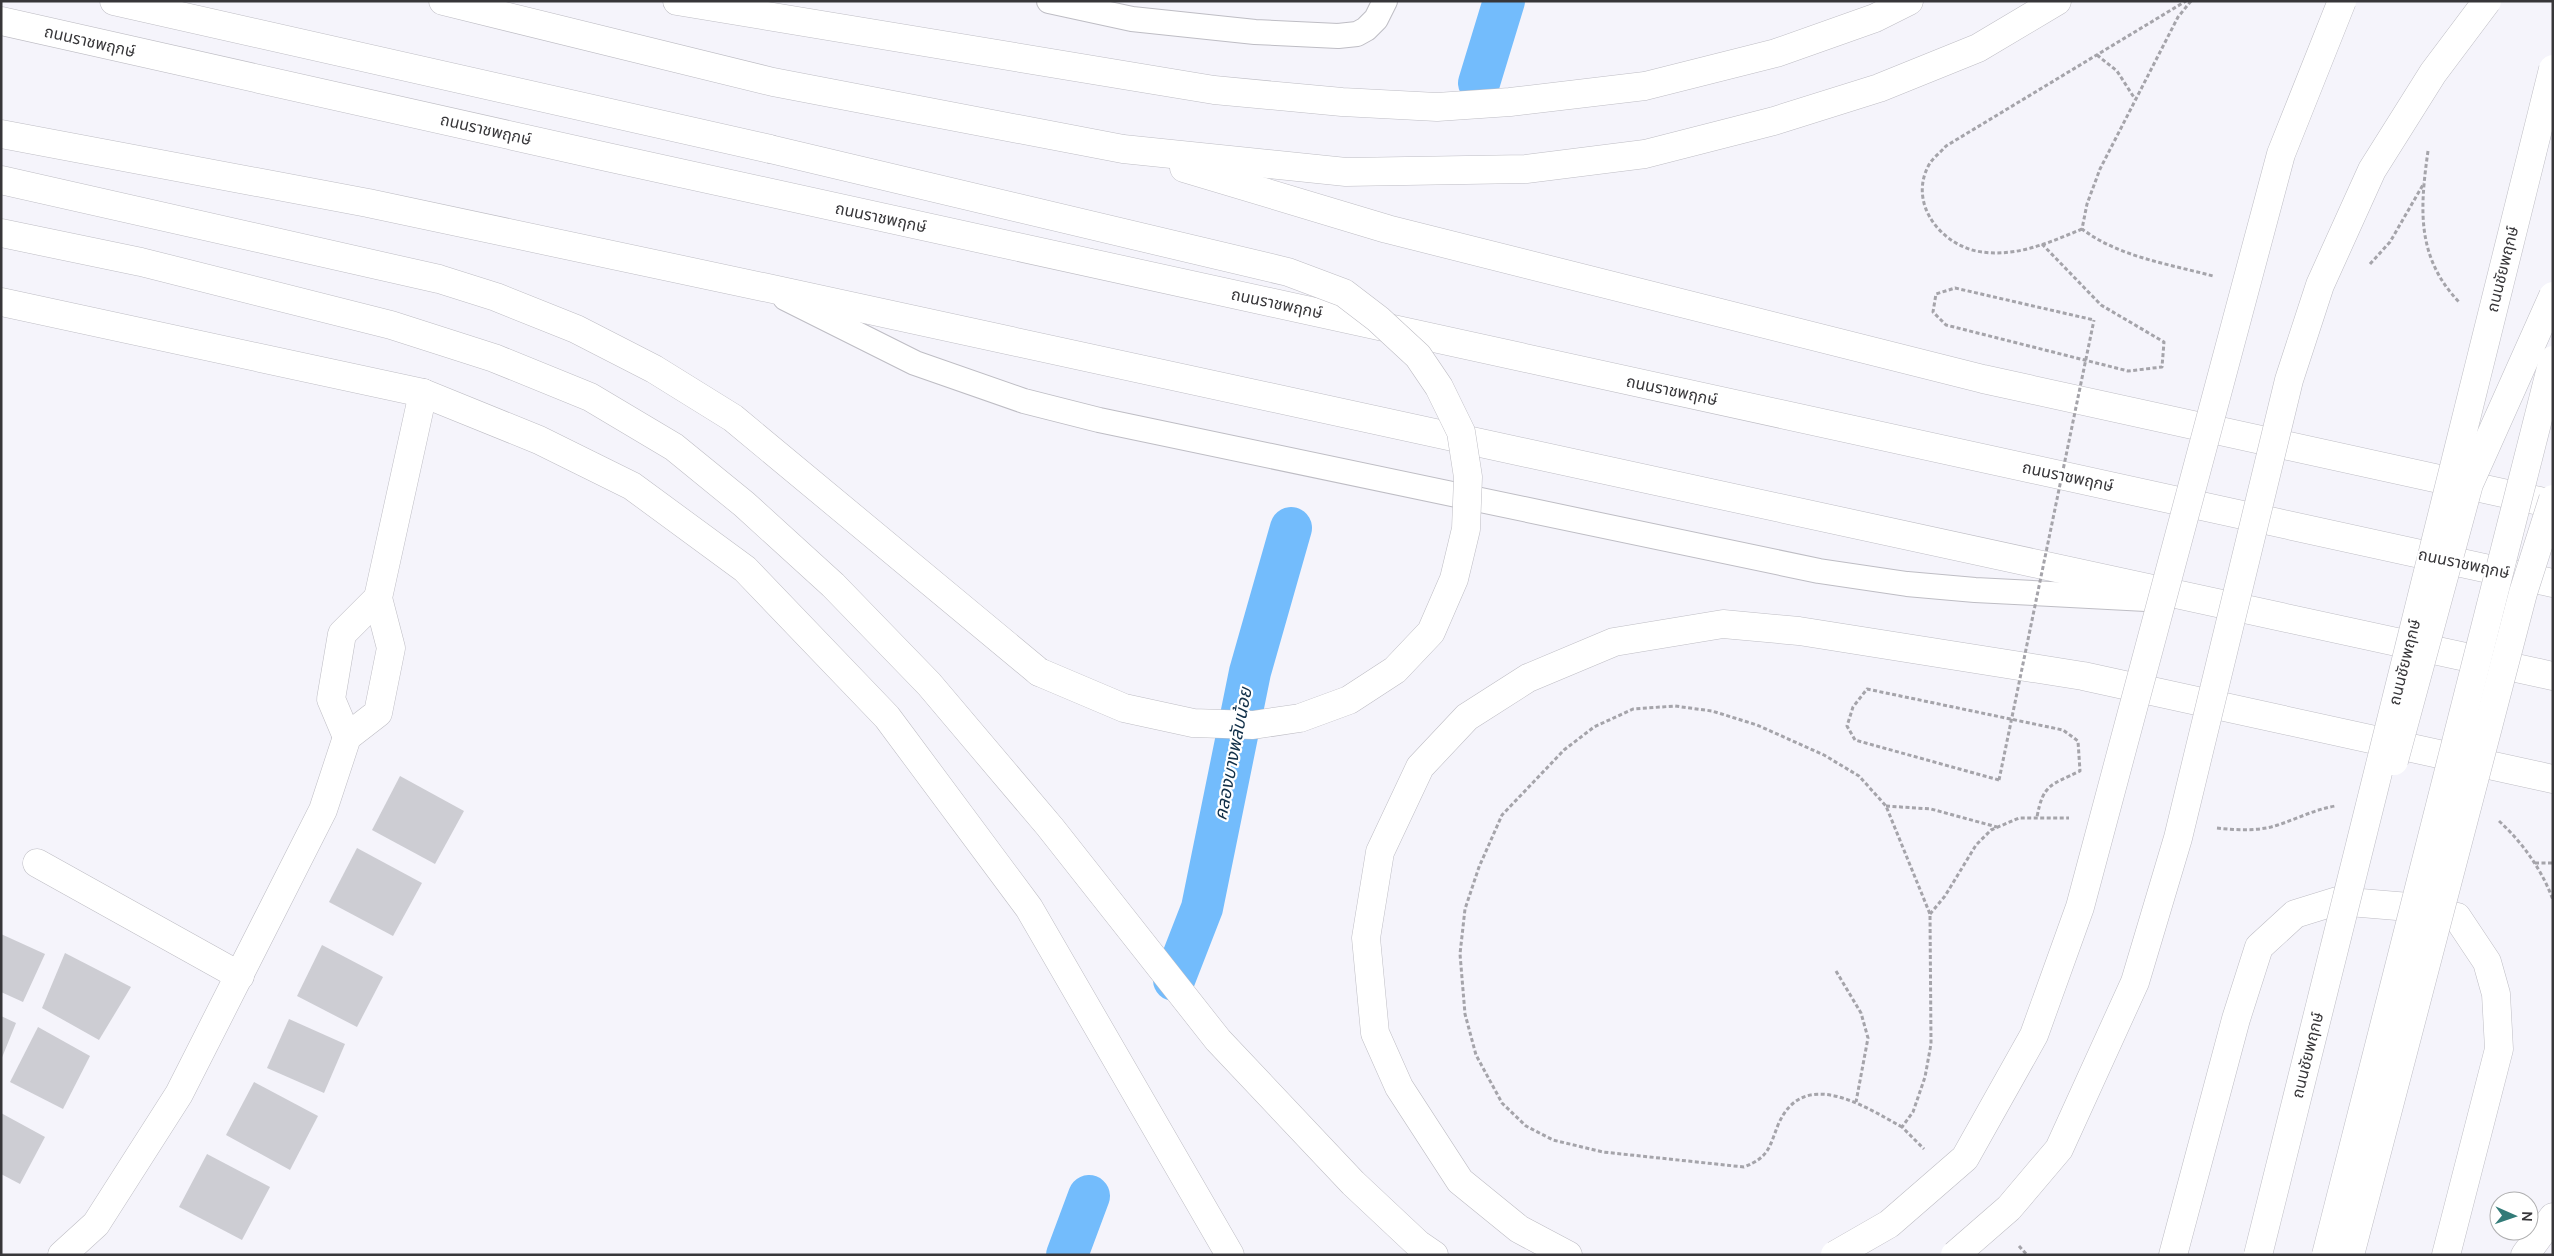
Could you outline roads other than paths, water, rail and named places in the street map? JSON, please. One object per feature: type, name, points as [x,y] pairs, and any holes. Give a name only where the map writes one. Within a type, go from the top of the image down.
[{"type":"main road","points":[[1,180],[430,277],[496,297],[576,329],[654,369],[733,418],[1039,672],[1124,708],[1193,723],[1253,725],[1300,718],[1349,700],[1395,670],[1431,632],[1454,579],[1466,529],[1468,476],[1461,432],[1439,387],[1418,356],[1378,319],[1344,293],[1288,272],[770,150],[114,1]]},
{"type":"main road","points":[[443,1],[773,82],[1123,150],[1346,172],[1526,169],[1645,154],[1774,121],[1879,88],[1978,48],[2056,1]]},
{"type":"main road","points":[[677,1],[1214,90],[1342,102],[1437,107],[1510,102],[1645,86],[1776,53],[1875,18],[1909,1]]},
{"type":"main road","points":[[1835,1255],[1889,1224],[1965,1158],[2034,1035],[2080,907],[2281,154],[2342,1]]},
{"type":"main road","points":[[1955,1255],[2009,1208],[2059,1149],[2135,982],[2178,838],[2289,380],[2320,285],[2372,170],[2433,73],[2487,1]]},
{"type":"main road","name":"ถนนราชพฤกษ์","points":[[1,21],[598,155],[2553,582]]},
{"type":"main road","name":"ถนนชัยพฤกษ์","points":[[2258,1255],[2553,69]]},
{"type":"main road","points":[[1,134],[368,203],[2553,676]]},
{"type":"main road","points":[[1123,150],[1387,229],[1974,377],[2553,504]]},
{"type":"main road","points":[[1,234],[141,262],[419,334],[494,358],[590,397],[674,447],[744,504],[833,585],[929,684],[1050,827],[1218,1040],[1353,1183],[1418,1244],[1434,1255]]},
{"type":"main road","points":[[2272,1255],[2397,750],[2470,484],[2553,296]]},
{"type":"main road","points":[[1,302],[423,393],[539,440],[632,486],[745,569],[886,717],[1028,908],[1230,1255]]},
{"type":"main road","points":[[2326,1255],[2553,360]]},
{"type":"main road","points":[[62,1255],[96,1224],[179,1094],[322,810],[347,737],[378,713],[391,648],[378,598],[423,393]]},
{"type":"main road","points":[[2350,1255],[2523,593],[2553,499]]},
{"type":"main road","points":[[347,737],[331,699],[342,634],[378,598]]},
{"type":"main road","points":[[1568,1255],[1519,1229],[1460,1181],[1399,1087],[1375,1033],[1366,938],[1380,852],[1420,767],[1466,717],[1528,678],[1614,642],[1723,624],[1799,631],[2083,676],[2553,779]]},
{"type":"main road","points":[[37,864],[240,976]]},
{"type":"main road","points":[[2173,1255],[2236,1019],[2259,947],[2294,914],[2337,901],[2409,907],[2457,917],[2487,962],[2496,994],[2499,1049],[2446,1255]]},
{"type":"main road","points":[[2525,1255],[2553,1217]]},
{"type":"lane","points":[[1049,1],[1132,20],[1255,32],[1338,36],[1357,34],[1366,29],[1376,19],[1384,1]]},
{"type":"lane","points":[[763,287],[916,363],[1024,401],[1099,420],[1819,571],[1906,584],[1975,590],[2214,603]]},
{"type":"waterway","name":"คลองบางพลับน้อย","points":[[1479,83],[1504,1]]},
{"type":"waterway","name":"คลองบางพลับน้อย","points":[[1174,980],[1202,908],[1250,672],[1291,528]]},
{"type":"waterway","name":"คลองบางพลับน้อย","points":[[1067,1255],[1089,1196]]}]
